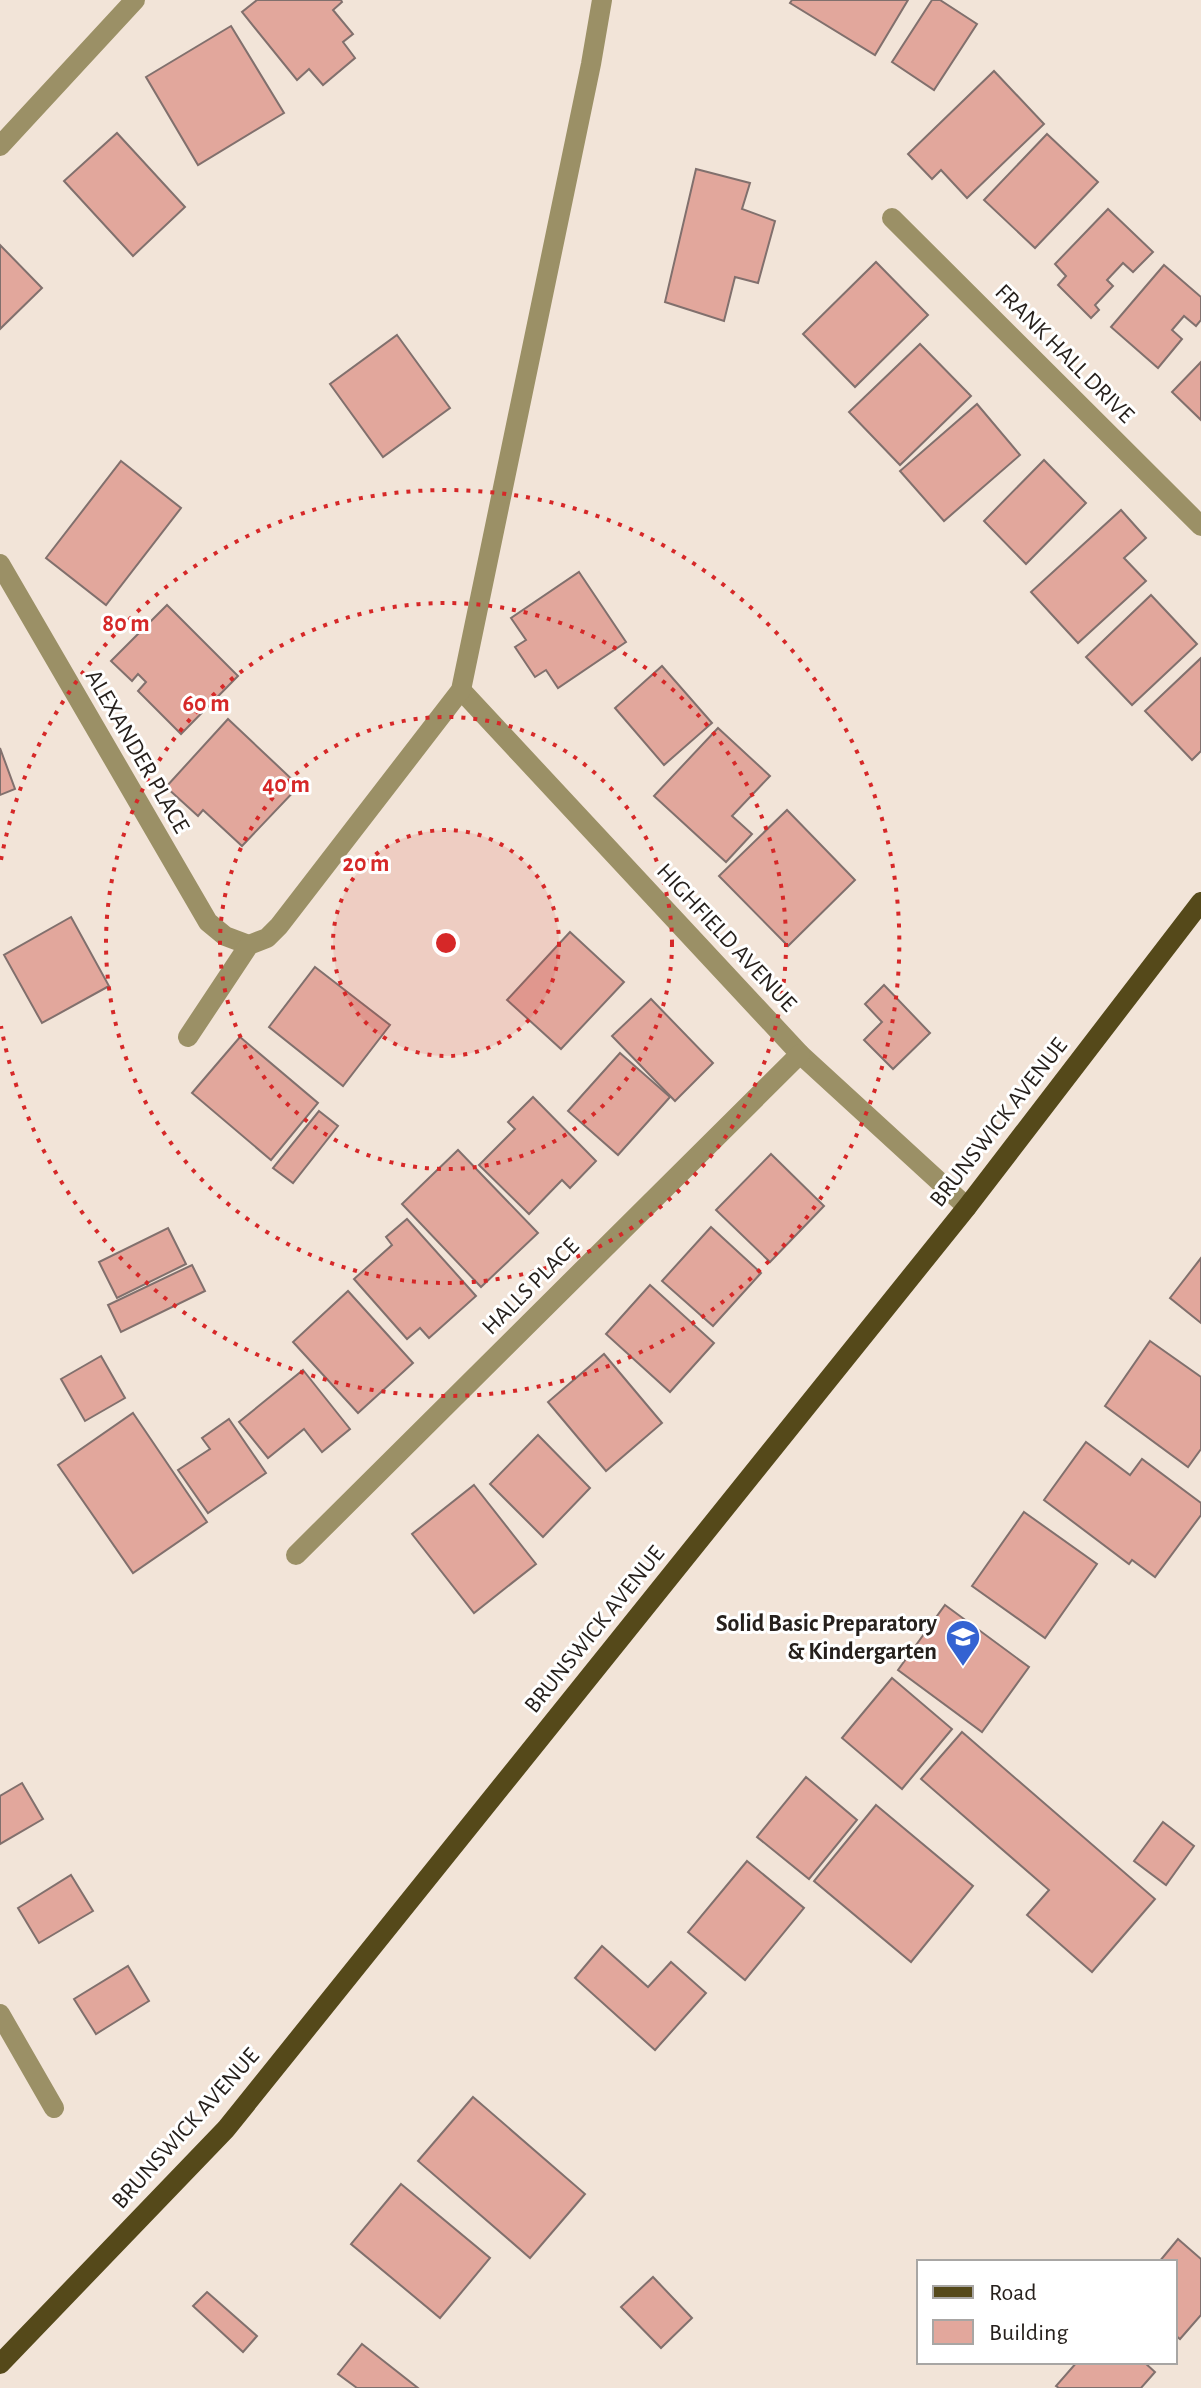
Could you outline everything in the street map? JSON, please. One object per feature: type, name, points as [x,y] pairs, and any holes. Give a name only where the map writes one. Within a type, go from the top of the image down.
[{"type":"main road","name":"BRUNSWICK AVENUE","points":[[0,2364],[226,2129],[967,1207],[1201,902]]},
{"type":"street","points":[[0,146],[135,0]]},
{"type":"street","points":[[188,1037],[249,945],[267,938],[279,926],[461,690],[602,0]]},
{"type":"street","name":"FRANK HALL DRIVE","points":[[892,218],[1201,526]]},
{"type":"street","name":"ALEXANDER PLACE","points":[[0,564],[208,922],[225,936],[249,945]]},
{"type":"street","name":"HIGHFIELD AVENUE","points":[[461,690],[800,1054],[967,1207]]},
{"type":"street","name":"HALLS PLACE","points":[[296,1555],[800,1054]]},
{"type":"street","points":[[0,2014],[54,2108]]},
{"type":"building","points":[[257,0],[341,0],[333,10],[353,34],[343,42],[355,58],[323,85],[309,69],[297,80],[242,12]]},
{"type":"building","points":[[792,0],[908,0],[875,55],[790,3]]},
{"type":"building","points":[[932,0],[940,0],[977,24],[934,90],[892,62]]},
{"type":"building","points":[[231,26],[284,113],[198,165],[146,77]]},
{"type":"building","points":[[994,71],[1044,124],[967,198],[941,170],[932,179],[908,154]]},
{"type":"building","points":[[117,133],[185,207],[133,256],[64,181]]},
{"type":"building","points":[[1047,134],[1098,182],[1035,248],[984,200]]},
{"type":"building","points":[[696,169],[750,183],[742,209],[775,221],[758,283],[735,277],[724,321],[665,302]]},
{"type":"building","points":[[1108,209],[1153,252],[1133,272],[1123,263],[1107,280],[1113,286],[1095,305],[1099,310],[1091,318],[1058,285],[1066,276],[1055,264]]},
{"type":"building","points":[[0,245],[42,288],[0,329]]},
{"type":"building","points":[[876,262],[928,315],[855,387],[803,334]]},
{"type":"building","points":[[1164,265],[1201,297],[1201,320],[1196,326],[1184,316],[1172,330],[1182,339],[1158,368],[1111,327]]},
{"type":"building","points":[[397,335],[450,408],[383,457],[330,384]]},
{"type":"building","points":[[920,344],[971,396],[900,465],[849,412]]},
{"type":"building","points":[[1201,362],[1201,420],[1172,392]]},
{"type":"building","points":[[977,404],[1020,455],[944,521],[900,471]]},
{"type":"building","points":[[1044,460],[1086,503],[1026,564],[984,521]]},
{"type":"building","points":[[121,461],[181,508],[106,605],[46,558]]},
{"type":"building","points":[[1121,510],[1146,538],[1124,558],[1146,581],[1078,643],[1031,592]]},
{"type":"building","points":[[579,572],[626,642],[558,688],[546,670],[535,677],[515,647],[526,640],[511,618]]},
{"type":"building","points":[[1151,595],[1197,644],[1132,705],[1086,657]]},
{"type":"building","points":[[167,605],[238,676],[181,734],[138,691],[146,682],[138,674],[132,681],[111,661]]},
{"type":"building","points":[[1201,658],[1201,751],[1192,760],[1145,711]]},
{"type":"building","points":[[662,666],[712,723],[664,765],[615,708]]},
{"type":"building","points":[[228,719],[299,786],[242,846],[203,810],[198,816],[166,787]]},
{"type":"building","points":[[718,728],[770,776],[732,816],[752,834],[726,862],[654,796]]},
{"type":"building","points":[[0,748],[15,789],[0,795]]},
{"type":"building","points":[[787,810],[855,880],[788,946],[719,876]]},
{"type":"building","points":[[71,917],[109,986],[42,1023],[4,955]]},
{"type":"building","points":[[570,932],[624,982],[561,1049],[507,1000]]},
{"type":"building","points":[[315,967],[390,1025],[343,1086],[269,1027]]},
{"type":"building","points":[[884,985],[930,1033],[893,1069],[864,1040],[882,1022],[865,1004]]},
{"type":"building","points":[[651,999],[713,1063],[675,1101],[612,1036]]},
{"type":"building","points":[[240,1037],[318,1103],[271,1160],[192,1093]]},
{"type":"building","points":[[620,1053],[670,1097],[618,1155],[568,1111]]},
{"type":"building","points":[[533,1097],[596,1161],[570,1188],[562,1180],[529,1214],[479,1165],[515,1129],[508,1122]]},
{"type":"building","points":[[319,1111],[338,1126],[293,1183],[273,1168]]},
{"type":"building","points":[[458,1150],[538,1233],[481,1287],[402,1204]]},
{"type":"building","points":[[771,1154],[824,1206],[770,1262],[716,1210]]},
{"type":"building","points":[[407,1219],[476,1296],[429,1338],[420,1328],[407,1339],[354,1279],[392,1245],[386,1237]]},
{"type":"building","points":[[711,1227],[761,1273],[713,1326],[662,1281]]},
{"type":"building","points":[[168,1228],[186,1264],[117,1298],[99,1262]]},
{"type":"building","points":[[1201,1258],[1201,1323],[1170,1298]]},
{"type":"building","points":[[192,1265],[205,1291],[121,1332],[108,1305]]},
{"type":"building","points":[[650,1285],[714,1343],[670,1392],[606,1334]]},
{"type":"building","points":[[348,1291],[413,1363],[358,1413],[293,1342]]},
{"type":"building","points":[[1150,1341],[1201,1377],[1201,1449],[1188,1467],[1105,1406]]},
{"type":"building","points":[[604,1354],[662,1423],[606,1471],[548,1402]]},
{"type":"building","points":[[101,1356],[125,1398],[85,1421],[61,1379]]},
{"type":"building","points":[[303,1370],[350,1429],[322,1452],[304,1429],[268,1458],[239,1422]]},
{"type":"building","points":[[133,1413],[207,1522],[133,1573],[58,1465]]},
{"type":"building","points":[[229,1419],[266,1473],[208,1513],[178,1470],[210,1449],[202,1438]]},
{"type":"building","points":[[538,1435],[590,1488],[543,1537],[490,1484]]},
{"type":"building","points":[[1086,1442],[1130,1475],[1142,1459],[1201,1503],[1201,1515],[1155,1577],[1132,1560],[1129,1564],[1044,1500]]},
{"type":"building","points":[[474,1485],[536,1564],[474,1613],[412,1534]]},
{"type":"building","points":[[1024,1512],[1097,1564],[1045,1638],[972,1586]]},
{"type":"building","name":"Solid Basic Preparatory & Kindergarten","points":[[945,1605],[1029,1667],[982,1732],[898,1670]]},
{"type":"building","points":[[892,1678],[952,1729],[902,1789],[842,1738]]},
{"type":"building","points":[[962,1732],[1155,1899],[1092,1972],[1027,1915],[1049,1890],[921,1779]]},
{"type":"building","points":[[806,1777],[857,1820],[809,1879],[757,1837]]},
{"type":"building","points":[[22,1783],[43,1819],[0,1844],[0,1796]]},
{"type":"building","points":[[876,1805],[973,1886],[911,1962],[814,1881]]},
{"type":"building","points":[[1163,1822],[1194,1846],[1166,1885],[1134,1861]]},
{"type":"building","points":[[747,1861],[804,1908],[745,1980],[688,1932]]},
{"type":"building","points":[[71,1875],[93,1911],[39,1943],[18,1908]]},
{"type":"building","points":[[602,1946],[648,1987],[671,1962],[706,1993],[655,2050],[575,1978]]},
{"type":"building","points":[[128,1966],[149,2001],[96,2034],[74,1999]]},
{"type":"building","points":[[473,2097],[585,2194],[530,2258],[418,2161]]},
{"type":"building","points":[[401,2184],[490,2258],[440,2318],[351,2244]]},
{"type":"building","points":[[1178,2239],[1201,2259],[1201,2315],[1180,2339],[1177,2337],[1177,2260],[1161,2260]]},
{"type":"building","points":[[653,2277],[692,2318],[661,2348],[621,2307]]},
{"type":"building","points":[[207,2292],[257,2336],[243,2352],[193,2306]]},
{"type":"building","points":[[362,2344],[418,2388],[357,2388],[338,2374]]},
{"type":"building","points":[[1075,2364],[1146,2364],[1155,2372],[1141,2388],[1056,2386]]},
{"type":"place","name":"Solid Basic Preparatory & Kindergarten","points":[[963,1668]]}]
